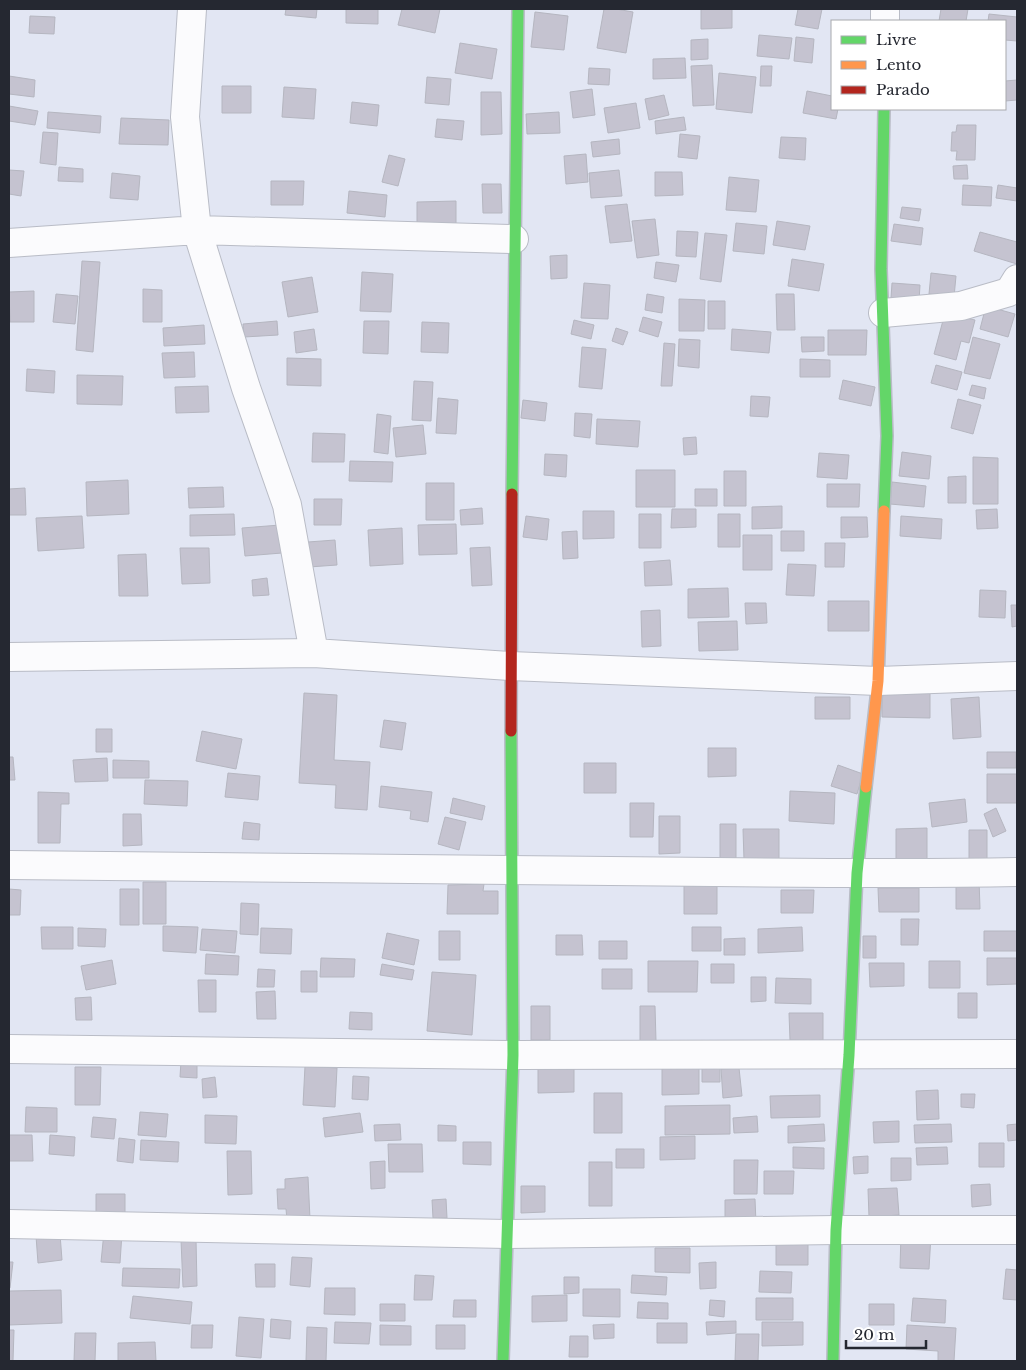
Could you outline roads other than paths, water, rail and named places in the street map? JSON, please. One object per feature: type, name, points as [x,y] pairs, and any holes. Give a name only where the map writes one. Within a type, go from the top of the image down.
[{"type":"street","points":[[192,9],[184,117],[197,230],[246,388],[287,505],[314,652]]},
{"type":"street","points":[[503,1361],[513,1055],[510,666],[518,9]]},
{"type":"street","points":[[833,1361],[836,1230],[849,1055],[857,873],[878,681],[887,436],[881,269],[884,110]]},
{"type":"street","points":[[9,243],[197,230],[514,239]]},
{"type":"street","points":[[883,313],[961,306],[1009,292],[1017,279]]},
{"type":"street","points":[[9,657],[314,652],[510,666],[878,681],[1017,676]]},
{"type":"street","points":[[9,865],[512,871],[1017,872]]},
{"type":"street","points":[[9,1049],[513,1055],[1017,1054]]},
{"type":"street","points":[[9,1224],[507,1234],[1017,1230]]}]
